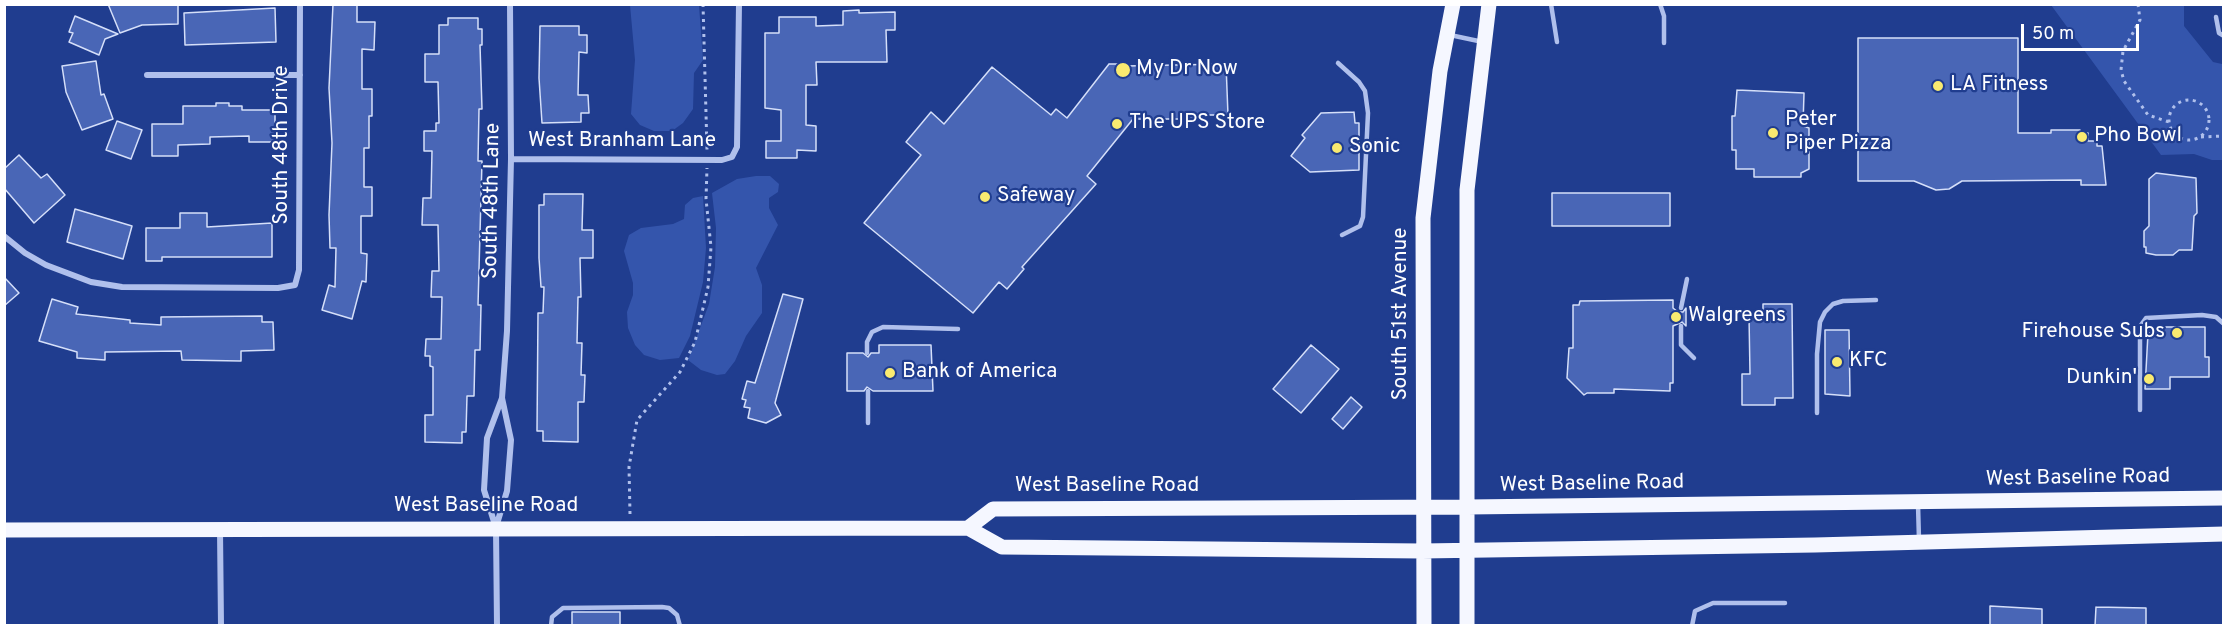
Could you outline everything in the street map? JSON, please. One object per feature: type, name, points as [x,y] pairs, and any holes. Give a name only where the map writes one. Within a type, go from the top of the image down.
[{"type":"main road","name":"South 51st Avenue","points":[[1424,626],[1422,551],[1423,218],[1430,144],[1453,4]]},
{"type":"main road","points":[[1467,626],[1467,190],[1489,4]]},
{"type":"main road","name":"West Baseline Road","points":[[968,528],[993,509],[1467,507],[2223,498]]},
{"type":"main road","name":"West Baseline Road","points":[[4,530],[630,526],[968,528],[1002,547],[1422,551],[1815,545],[1919,540],[2223,534]]},
{"type":"street","name":"South 48th Drive","points":[[4,236],[25,253],[64,274],[112,286],[278,288],[294,285],[299,270],[300,4]]},
{"type":"street","name":"South 48th Lane","points":[[496,528],[484,482],[487,438],[502,398],[507,331],[511,159],[510,4]]},
{"type":"street","name":"West Branham Lane","points":[[511,159],[732,157],[737,147],[739,4]]},
{"type":"street","points":[[147,75],[300,75]]},
{"type":"street","name":"South 48th Lane","points":[[496,528],[507,491],[511,440],[502,398]]},
{"type":"street","points":[[496,528],[497,626]]},
{"type":"street","points":[[220,529],[221,626]]},
{"type":"lane","points":[[1551,4],[1557,42]]},
{"type":"lane","points":[[1660,4],[1664,16],[1664,43]]},
{"type":"lane","points":[[2216,17],[2219,33],[2223,36]]},
{"type":"lane","points":[[1447,35],[1483,42]]},
{"type":"lane","points":[[1338,63],[1359,82],[1365,91],[1368,112],[1363,217],[1360,226],[1342,235]]},
{"type":"lane","points":[[1681,308],[1687,279]]},
{"type":"lane","points":[[1817,412],[1817,354],[1821,322],[1825,312],[1833,304],[1843,301],[1876,300]]},
{"type":"lane","points":[[2140,410],[2140,336],[2141,325],[2146,318],[2202,315],[2216,317],[2223,324]]},
{"type":"lane","points":[[1681,326],[1681,345],[1694,358]]},
{"type":"lane","points":[[867,353],[867,342],[872,332],[884,327],[958,329]]},
{"type":"lane","points":[[868,391],[868,423]]},
{"type":"lane","points":[[1917,502],[1919,540]]},
{"type":"lane","points":[[1692,626],[1695,611],[1713,603],[1785,603]]},
{"type":"lane","points":[[551,626],[552,617],[563,608],[662,607],[669,608],[677,615],[680,626]]},
{"type":"path","points":[[630,526],[629,467],[637,420],[680,372],[695,342],[708,287],[711,247],[706,199],[703,4]]},
{"type":"path","points":[[2138,4],[2140,20],[2122,51],[2121,70],[2124,81],[2148,115],[2169,123]]},
{"type":"path","points":[[2201,137],[2209,127],[2209,114],[2206,108],[2195,101],[2182,101],[2172,110],[2169,123],[2180,139],[2187,141],[2201,137],[2223,136]]},
{"type":"shaded area","points":[[630,5],[699,5],[703,60],[694,73],[693,109],[683,123],[672,131],[654,131],[640,125],[631,114],[635,60]]},
{"type":"shaded area","points":[[2051,5],[2184,5],[2184,26],[2213,62],[2222,64],[2223,67],[2223,160],[2212,160],[2194,154],[2161,155]]},
{"type":"shaded area","points":[[770,176],[779,184],[778,192],[769,198],[769,208],[778,225],[756,268],[762,285],[762,313],[746,336],[735,361],[725,374],[717,375],[701,370],[688,360],[709,304],[715,267],[716,228],[712,193],[737,179]]},
{"type":"shaded area","points":[[703,196],[706,248],[703,282],[690,336],[679,358],[660,360],[644,355],[635,345],[628,328],[627,312],[633,295],[633,283],[624,251],[629,235],[641,228],[673,224],[684,219],[685,205],[693,198]]},
{"type":"building","points":[[108,4],[178,4],[178,24],[142,25],[120,33]]},
{"type":"building","points":[[333,4],[357,4],[357,22],[375,22],[374,50],[362,49],[362,89],[372,89],[369,148],[364,148],[364,187],[372,187],[372,216],[361,216],[361,253],[367,254],[366,282],[362,281],[352,319],[322,310],[329,285],[335,287],[336,248],[330,248],[329,215],[332,143],[329,88]]},
{"type":"building","points":[[275,8],[276,42],[185,45],[184,13]]},
{"type":"building","points":[[859,10],[859,13],[895,12],[895,30],[886,30],[887,62],[816,62],[817,85],[806,85],[806,125],[816,126],[816,151],[797,150],[797,158],[766,158],[766,141],[781,141],[781,110],[765,108],[765,33],[779,33],[779,17],[816,17],[816,26],[843,25],[843,11]]},
{"type":"building","points":[[75,16],[118,34],[105,39],[99,55],[69,42],[73,33],[69,32]]},
{"type":"building","points":[[448,18],[478,18],[478,29],[482,29],[482,45],[480,45],[482,109],[479,109],[478,161],[482,161],[478,305],[481,305],[480,350],[475,350],[474,396],[467,396],[466,432],[462,432],[462,443],[425,442],[425,415],[433,415],[433,367],[430,366],[430,356],[425,356],[426,339],[441,339],[442,297],[431,297],[432,271],[439,271],[438,225],[422,225],[423,198],[431,198],[432,151],[424,151],[424,131],[436,131],[436,123],[439,123],[438,82],[425,82],[425,54],[439,54],[439,25],[448,25]]},
{"type":"building","points":[[540,26],[579,26],[579,35],[587,35],[587,53],[579,52],[578,95],[588,95],[589,113],[581,113],[581,122],[542,123],[539,78]]},
{"type":"building","name":"LA Fitness","points":[[1858,38],[2018,38],[2018,133],[2080,130],[2080,133],[2088,133],[2088,141],[2097,141],[2097,146],[2102,146],[2106,185],[2081,185],[2081,180],[1962,181],[1949,189],[1936,190],[1914,181],[1858,181]]},
{"type":"building","points":[[96,61],[101,95],[104,94],[113,119],[82,130],[66,92],[62,66]]},
{"type":"building","name":"Safeway","points":[[1109,64],[1126,64],[1126,66],[1226,64],[1228,115],[1202,115],[1202,119],[1133,119],[1087,176],[1096,184],[1022,267],[1024,269],[1007,289],[999,282],[973,313],[864,223],[921,155],[906,142],[931,112],[944,124],[992,67],[1051,115],[1056,109],[1067,118]]},
{"type":"building","name":"Peter Piper Pizza","points":[[1737,90],[1804,93],[1803,126],[1809,128],[1809,169],[1801,173],[1801,177],[1754,177],[1754,169],[1736,169],[1736,150],[1732,150],[1732,116],[1735,116]]},
{"type":"building","points":[[216,103],[242,106],[242,110],[275,110],[275,142],[249,142],[249,136],[210,137],[210,144],[178,145],[178,156],[152,156],[152,124],[183,124],[183,106],[216,106]]},
{"type":"building","points":[[1354,112],[1355,123],[1359,123],[1359,170],[1310,172],[1291,156],[1305,138],[1302,135],[1321,113]]},
{"type":"building","points":[[117,121],[142,130],[131,159],[106,150]]},
{"type":"building","points":[[19,155],[41,178],[47,174],[65,195],[34,223],[4,188],[4,169]]},
{"type":"building","points":[[2156,173],[2196,178],[2197,213],[2194,216],[2192,250],[2179,250],[2173,255],[2146,253],[2144,231],[2149,226],[2149,179]]},
{"type":"building","points":[[1552,193],[1670,193],[1670,226],[1552,226]]},
{"type":"building","points":[[544,194],[583,194],[582,230],[593,230],[593,258],[580,258],[581,297],[578,297],[577,343],[582,343],[581,375],[585,375],[584,402],[578,402],[578,442],[543,441],[543,431],[537,431],[538,313],[543,313],[544,287],[541,287],[539,258],[539,205],[544,205]]},
{"type":"building","points":[[75,209],[132,226],[123,259],[67,242]]},
{"type":"building","points":[[180,213],[207,213],[207,227],[272,223],[272,257],[162,257],[162,261],[146,261],[146,228],[180,228]]},
{"type":"building","points":[[4,277],[19,293],[4,306]]},
{"type":"building","points":[[783,294],[803,299],[775,403],[781,415],[766,423],[748,418],[750,408],[744,407],[746,400],[742,399],[747,381],[755,383]]},
{"type":"building","points":[[52,299],[78,307],[76,314],[130,320],[130,323],[161,325],[161,317],[262,316],[262,322],[273,322],[274,350],[241,351],[241,361],[182,360],[181,351],[105,352],[105,360],[77,358],[77,352],[39,341]]},
{"type":"building","name":"Walgreens","points":[[1673,300],[1673,308],[1678,312],[1683,312],[1686,308],[1686,326],[1682,322],[1673,326],[1673,383],[1670,383],[1670,391],[1614,389],[1614,393],[1584,395],[1567,378],[1569,348],[1573,348],[1573,305],[1579,305],[1580,301]]},
{"type":"building","points":[[1763,304],[1792,304],[1793,398],[1775,398],[1775,405],[1742,405],[1742,374],[1750,374],[1749,316],[1763,315]]},
{"type":"building","points":[[2161,327],[2205,327],[2205,357],[2209,357],[2209,377],[2170,377],[2170,389],[2145,389],[2148,333],[2161,333]]},
{"type":"building","name":"KFC","points":[[1825,330],[1849,330],[1850,396],[1825,394]]},
{"type":"building","name":"Bank of America","points":[[879,345],[931,345],[933,391],[873,391],[867,387],[864,391],[847,391],[847,353],[863,353],[868,357],[871,353],[879,353]]},
{"type":"building","points":[[1311,345],[1339,369],[1301,413],[1273,389]]},
{"type":"building","points":[[1351,397],[1362,407],[1343,429],[1332,419]]},
{"type":"building","points":[[1990,606],[2042,609],[2042,626],[1990,626]]},
{"type":"building","points":[[2096,607],[2146,608],[2146,626],[2095,626]]},
{"type":"building","points":[[572,612],[620,612],[620,626],[572,626]]},
{"type":"place","name":"My Dr Now","points":[[1123,70]]},
{"type":"place","name":"LA Fitness","points":[[1938,86]]},
{"type":"place","name":"The UPS Store","points":[[1117,124]]},
{"type":"place","name":"Peter Piper Pizza","points":[[1773,133]]},
{"type":"place","name":"Pho Bowl","points":[[2082,137]]},
{"type":"place","name":"Sonic","points":[[1337,148]]},
{"type":"place","name":"Safeway","points":[[985,197]]},
{"type":"place","name":"Walgreens","points":[[1676,317]]},
{"type":"place","name":"Firehouse Subs","points":[[2177,333]]},
{"type":"place","name":"KFC","points":[[1837,362]]},
{"type":"place","name":"Bank of America","points":[[890,373]]},
{"type":"place","name":"Dunkin'","points":[[2149,379]]}]
